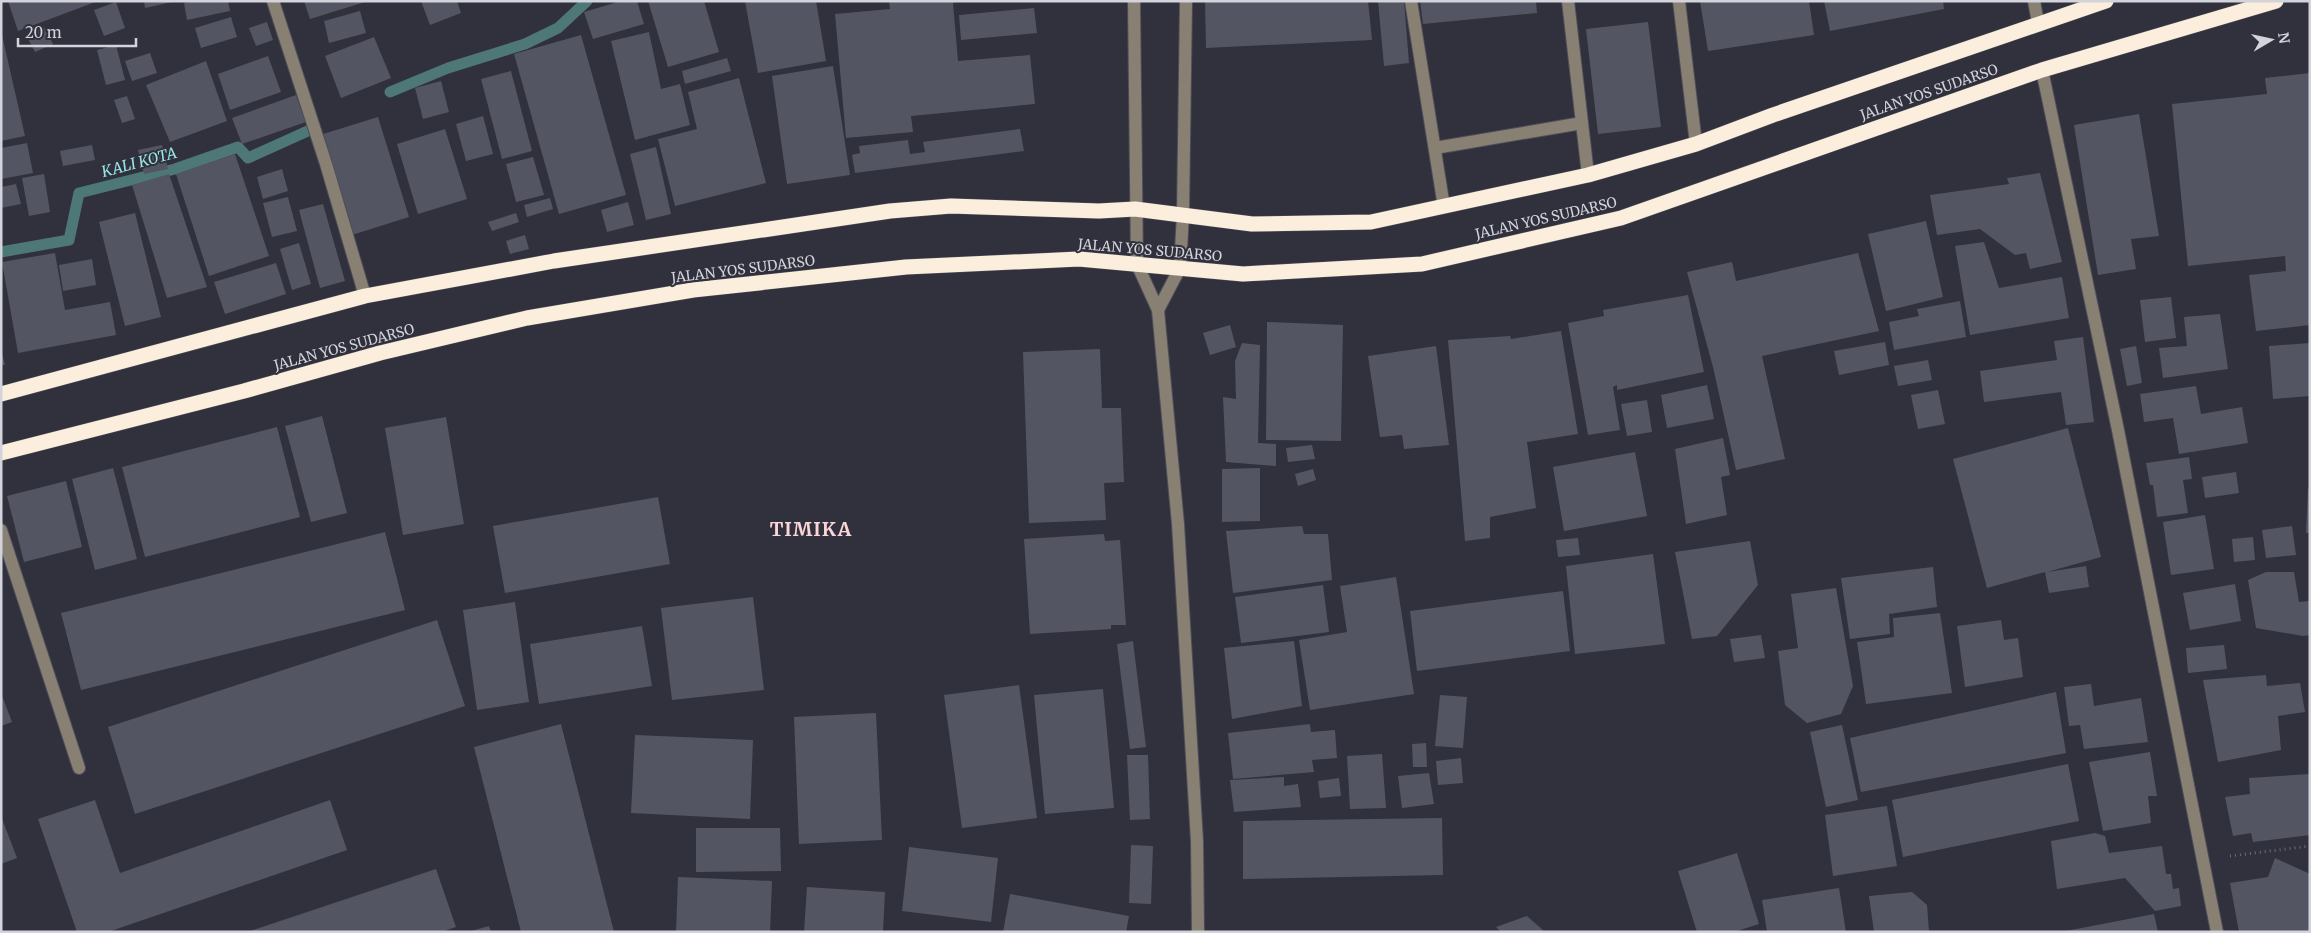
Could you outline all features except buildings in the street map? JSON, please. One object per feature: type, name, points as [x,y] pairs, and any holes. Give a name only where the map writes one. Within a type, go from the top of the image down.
[{"type":"highway","points":[[1,394],[365,296],[554,261],[890,211],[951,206],[1089,210],[1135,209],[1252,224],[1371,222],[1588,175],[1696,144],[1773,115],[2106,1]]},
{"type":"highway","name":"JALAN YOS SUDARSO","points":[[1,453],[244,391],[380,353],[527,318],[693,290],[906,268],[1080,259],[1243,274],[1422,264],[1621,218],[2042,70],[2276,1]]},
{"type":"street","points":[[273,1],[365,296]]},
{"type":"street","points":[[1134,1],[1137,264],[1158,310],[1178,524],[1197,841],[1198,932]]},
{"type":"street","points":[[1158,310],[1180,268],[1183,214],[1186,1]]},
{"type":"street","points":[[1411,1],[1444,206]]},
{"type":"street","points":[[1568,1],[1588,175]]},
{"type":"street","points":[[1679,1],[1696,144]]},
{"type":"street","points":[[2034,1],[2038,23]]},
{"type":"street","points":[[2042,70],[2204,860],[2217,932]]},
{"type":"street","points":[[1435,148],[1582,124]]},
{"type":"street","points":[[1,530],[79,768]]},
{"type":"path","points":[[2204,860],[2310,846]]},
{"type":"waterway","name":"KALI KOTA","points":[[390,92],[448,68],[525,44],[558,28],[587,1]]},
{"type":"waterway","name":"KALI KOTA","points":[[1,252],[69,240],[79,193],[175,169],[238,147],[248,158],[310,130]]},
{"type":"district","name":"TIMIKA","points":[[811,529]]}]
